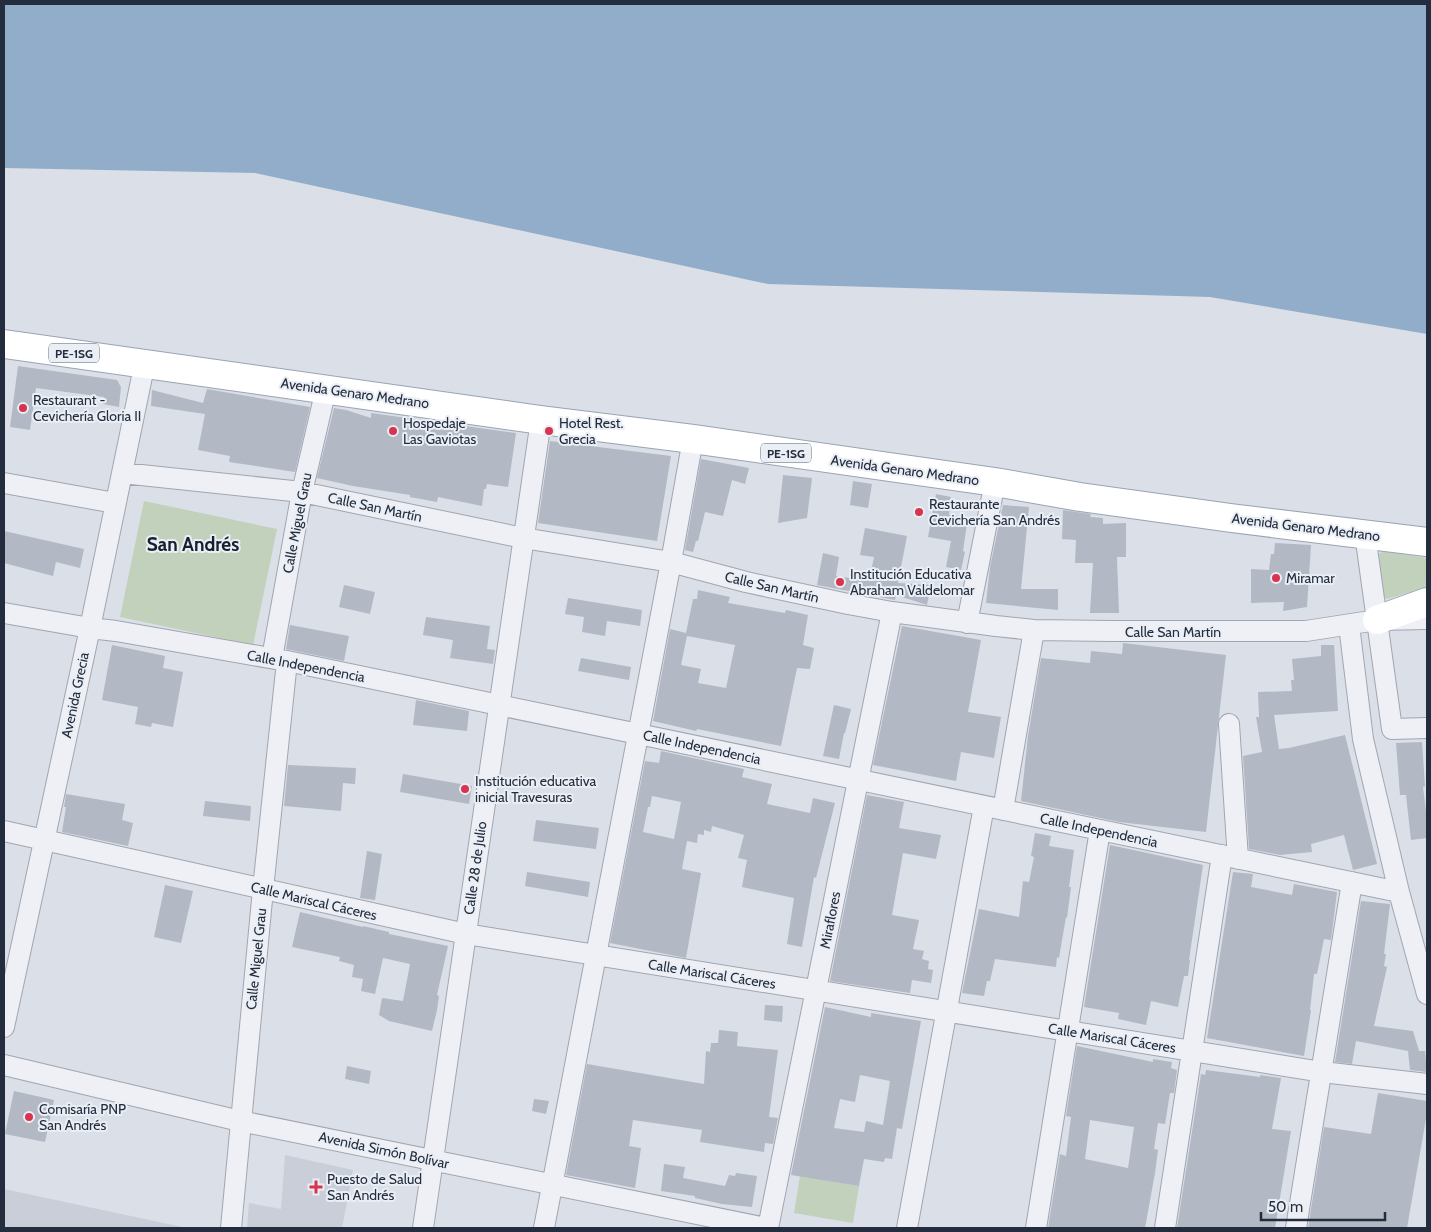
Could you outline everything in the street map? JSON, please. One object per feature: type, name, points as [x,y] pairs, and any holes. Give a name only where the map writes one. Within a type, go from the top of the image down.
[{"type":"main road","name":"PE-1SG","points":[[4,344],[145,362]]},
{"type":"main road","name":"Avenida Genaro Medrano","points":[[145,362],[541,420],[693,439],[995,482],[1089,498],[1427,542]]},
{"type":"main road","points":[[1377,620],[1427,602]]},
{"type":"street","name":"Avenida Grecia","points":[[4,1026],[145,362]]},
{"type":"street","name":"Calle Miguel Grau","points":[[231,1228],[262,889],[279,660],[302,492],[326,389]]},
{"type":"street","name":"Calle 28 de Julio","points":[[423,1228],[541,420]]},
{"type":"street","points":[[544,1228],[693,439]]},
{"type":"street","name":"Calle San Martín","points":[[122,473],[302,492],[524,538],[671,562],[746,582],[892,612],[967,623],[1034,630],[1286,632],[1306,631],[1377,620],[1427,620]]},
{"type":"street","points":[[967,623],[995,482]]},
{"type":"street","points":[[4,483],[115,503]]},
{"type":"street","points":[[1365,534],[1392,729],[1427,728]]},
{"type":"street","name":"Miraflores","points":[[767,1228],[892,612]]},
{"type":"street","name":"Calle Independencia","points":[[4,613],[90,628],[116,630],[279,660],[1399,892]]},
{"type":"street","points":[[1349,625],[1363,739],[1399,892],[1427,994]]},
{"type":"street","points":[[907,1228],[946,1012],[1034,630]]},
{"type":"street","points":[[1165,1228],[1193,1051],[1230,857],[1230,724]]},
{"type":"street","points":[[1036,1228],[1100,830]]},
{"type":"street","name":"Calle Mariscal Cáceres","points":[[4,831],[466,934],[1322,1072],[1427,1084]]},
{"type":"street","points":[[1296,1228],[1352,882]]},
{"type":"street","name":"Avenida Simón Bolívar","points":[[4,1065],[240,1121],[767,1228]]},
{"type":"shaded area","name":"Puesto de Salud San Andrés","points":[[285,1155],[353,1170],[342,1228],[247,1228],[249,1203],[281,1209]]},
{"type":"shaded area","points":[[4,1189],[187,1228],[4,1228]]},
{"type":"green space","points":[[144,501],[277,529],[253,645],[120,617]]},
{"type":"green space","points":[[1383,551],[1427,558],[1427,587],[1387,599],[1382,595],[1379,554]]},
{"type":"green space","points":[[800,1176],[859,1186],[853,1223],[794,1213]]},
{"type":"water","points":[[4,4],[1427,4],[1427,334],[1210,297],[768,284],[255,173],[4,168]]},
{"type":"building","points":[[18,366],[117,380],[121,387],[119,407],[103,404],[104,397],[36,388],[30,430],[10,427]]},
{"type":"building","points":[[207,389],[310,407],[295,472],[229,462],[230,456],[198,450],[205,414],[151,406],[152,390],[203,403]]},
{"type":"building","points":[[334,408],[371,418],[371,413],[516,433],[508,487],[487,484],[486,489],[484,489],[482,506],[438,497],[437,502],[410,497],[410,495],[317,478]]},
{"type":"building","points":[[550,441],[671,456],[657,541],[538,523]]},
{"type":"building","points":[[701,459],[749,468],[745,484],[732,480],[723,516],[705,512],[698,541],[696,541],[693,552],[685,550]]},
{"type":"building","points":[[783,475],[812,478],[807,518],[778,523]]},
{"type":"building","points":[[853,481],[872,484],[868,508],[850,505]]},
{"type":"building","points":[[936,494],[951,497],[949,515],[968,517],[963,551],[965,552],[961,570],[946,567],[951,541],[928,537]]},
{"type":"building","points":[[1003,505],[1029,507],[1021,589],[1058,589],[1058,610],[986,603],[990,567]]},
{"type":"building","points":[[1063,510],[1091,514],[1090,517],[1103,518],[1103,524],[1126,523],[1126,557],[1117,557],[1119,613],[1090,613],[1093,563],[1075,563],[1076,540],[1062,539]]},
{"type":"building","points":[[865,528],[907,536],[898,583],[931,585],[927,605],[896,595],[895,600],[817,585],[823,553],[839,557],[836,576],[869,581],[874,557],[860,555]]},
{"type":"building","points":[[4,531],[84,549],[80,568],[56,562],[53,576],[4,563]]},
{"type":"building","name":"Miramar","points":[[1275,543],[1311,545],[1307,607],[1283,611],[1284,602],[1251,603],[1251,569],[1269,570],[1271,554],[1274,554]]},
{"type":"building","points":[[344,585],[375,592],[370,614],[339,607]]},
{"type":"building","points":[[698,590],[730,597],[728,603],[785,613],[786,610],[808,615],[803,645],[814,648],[810,669],[797,668],[781,746],[697,729],[696,731],[653,721],[670,629],[686,633],[693,599],[697,599]],"holes":[[[687,636],[735,645],[726,688],[698,683],[701,669],[681,665]]]},
{"type":"building","points":[[568,598],[642,610],[640,626],[607,621],[605,636],[582,632],[584,617],[565,614]]},
{"type":"building","points":[[426,617],[490,626],[487,649],[495,650],[493,664],[450,658],[453,640],[423,635]]},
{"type":"building","points":[[290,625],[349,636],[344,661],[286,649]]},
{"type":"building","points":[[902,626],[981,640],[968,712],[1001,717],[994,758],[961,752],[956,781],[873,765]]},
{"type":"building","points":[[1123,643],[1226,655],[1206,832],[1119,822],[1021,801],[1028,736],[1041,658],[1090,663],[1091,651],[1122,654]]},
{"type":"building","points":[[112,645],[165,656],[163,668],[183,672],[173,727],[152,723],[151,727],[135,724],[138,707],[102,700]]},
{"type":"building","points":[[1321,645],[1334,645],[1338,711],[1274,715],[1279,749],[1345,735],[1377,864],[1353,870],[1344,835],[1311,844],[1312,852],[1280,855],[1249,849],[1243,756],[1262,752],[1256,717],[1259,717],[1258,692],[1292,691],[1291,680],[1294,680],[1292,659],[1321,656]]},
{"type":"building","points":[[581,658],[631,667],[629,680],[578,671]]},
{"type":"building","points":[[416,700],[469,711],[467,731],[413,725]]},
{"type":"building","points":[[834,705],[851,709],[839,759],[823,756]]},
{"type":"building","points":[[1422,742],[1427,838],[1411,840],[1406,795],[1400,795],[1396,743]]},
{"type":"building","points":[[661,751],[744,769],[742,777],[772,784],[767,804],[810,813],[813,798],[835,803],[816,878],[814,877],[802,947],[787,944],[794,898],[742,887],[747,860],[738,858],[744,835],[712,826],[711,832],[704,830],[704,835],[698,834],[697,843],[687,841],[682,869],[701,873],[686,958],[610,943],[645,761],[659,763]],"holes":[[[652,796],[681,802],[674,839],[643,832]]]},
{"type":"building","points":[[288,765],[356,768],[355,784],[343,783],[341,811],[284,806]]},
{"type":"building","points":[[403,774],[472,786],[469,804],[400,792]]},
{"type":"building","points":[[66,794],[125,804],[122,820],[133,823],[128,846],[62,832]]},
{"type":"building","points":[[867,795],[904,802],[899,828],[941,835],[936,859],[903,853],[892,915],[919,920],[913,949],[924,951],[922,959],[929,961],[928,969],[933,970],[931,983],[912,980],[910,993],[830,981]]},
{"type":"building","points":[[205,801],[251,806],[250,821],[203,816]]},
{"type":"building","points":[[536,820],[599,828],[596,849],[533,841]]},
{"type":"building","points":[[1035,833],[1051,836],[1049,846],[1074,850],[1067,918],[1056,967],[995,959],[984,996],[962,993],[979,909],[1019,917],[1023,881],[1029,882],[1034,857],[1031,856]]},
{"type":"building","points":[[1110,845],[1203,865],[1188,976],[1184,976],[1178,1007],[1151,1001],[1146,1025],[1118,1019],[1119,1013],[1084,1007]]},
{"type":"building","points":[[367,851],[382,854],[375,900],[360,898]]},
{"type":"building","points":[[527,872],[590,882],[588,897],[525,886]]},
{"type":"building","points":[[1233,872],[1253,874],[1251,887],[1292,895],[1294,884],[1337,892],[1331,940],[1324,939],[1317,974],[1314,974],[1304,1056],[1207,1038]]},
{"type":"building","points":[[165,885],[193,891],[181,943],[154,937]]},
{"type":"building","points":[[1361,901],[1390,904],[1384,954],[1386,954],[1384,966],[1387,967],[1374,1026],[1413,1031],[1419,1051],[1425,1051],[1427,1072],[1410,1070],[1408,1051],[1356,1041],[1352,1064],[1335,1062]]},
{"type":"building","points":[[300,912],[389,932],[389,934],[448,946],[437,995],[439,996],[432,1031],[389,1021],[379,1015],[382,998],[403,1001],[410,964],[383,958],[375,994],[361,991],[363,979],[352,977],[354,965],[339,961],[340,957],[292,947]]},
{"type":"building","points":[[765,1005],[783,1006],[782,1022],[764,1020]]},
{"type":"building","points":[[825,1007],[871,1017],[871,1013],[921,1021],[902,1129],[897,1128],[892,1159],[885,1158],[884,1162],[864,1159],[859,1186],[791,1175]],"holes":[[[860,1075],[890,1081],[883,1125],[866,1121],[864,1132],[834,1128],[840,1099],[855,1102]]]},
{"type":"building","points":[[719,1030],[738,1032],[737,1046],[778,1050],[769,1117],[778,1118],[773,1144],[765,1143],[764,1152],[700,1142],[702,1130],[633,1120],[629,1146],[641,1148],[635,1188],[566,1175],[587,1064],[704,1084],[706,1051],[710,1052],[711,1043],[718,1043]]},
{"type":"building","points":[[1077,1046],[1153,1062],[1153,1059],[1172,1062],[1171,1068],[1177,1070],[1174,1093],[1170,1093],[1165,1124],[1158,1123],[1154,1149],[1158,1150],[1145,1228],[1048,1228],[1060,1154],[1066,1156],[1071,1117],[1066,1116]],"holes":[[[1090,1120],[1134,1127],[1128,1168],[1085,1159]]]},
{"type":"building","points":[[347,1066],[371,1071],[369,1084],[345,1079]]},
{"type":"building","points":[[1206,1070],[1281,1078],[1272,1129],[1291,1131],[1275,1228],[1177,1228],[1201,1074],[1205,1075]]},
{"type":"building","name":"Comisaría PNP San Andrés","points":[[14,1091],[54,1100],[45,1142],[5,1134]]},
{"type":"building","points":[[1378,1093],[1427,1101],[1427,1113],[1407,1228],[1308,1228],[1324,1127],[1371,1134]]},
{"type":"building","points":[[534,1099],[549,1101],[546,1114],[532,1111]]},
{"type":"building","points":[[664,1164],[685,1167],[683,1178],[725,1186],[729,1175],[735,1176],[736,1173],[757,1176],[752,1207],[722,1204],[695,1198],[695,1196],[661,1191]]},
{"type":"place","name":"Restaurant - Cevichería Gloria II","points":[[23,408]]},
{"type":"place","name":"Hospedaje Las Gaviotas","points":[[393,431]]},
{"type":"place","name":"Hotel Rest. Grecia","points":[[549,431]]},
{"type":"place","name":"Restaurante Cevichería San Andrés","points":[[919,512]]},
{"type":"place","name":"Miramar","points":[[1276,578]]},
{"type":"place","name":"Institución Educativa Abraham Valdelomar","points":[[840,582]]},
{"type":"place","name":"Institución educativa inicial Travesuras","points":[[465,789]]},
{"type":"place","name":"Comisaría PNP San Andrés","points":[[29,1117]]},
{"type":"place","name":"Puesto de Salud San Andrés","points":[[316,1187]]},
{"type":"district","name":"San Andrés","points":[[193,544]]}]
